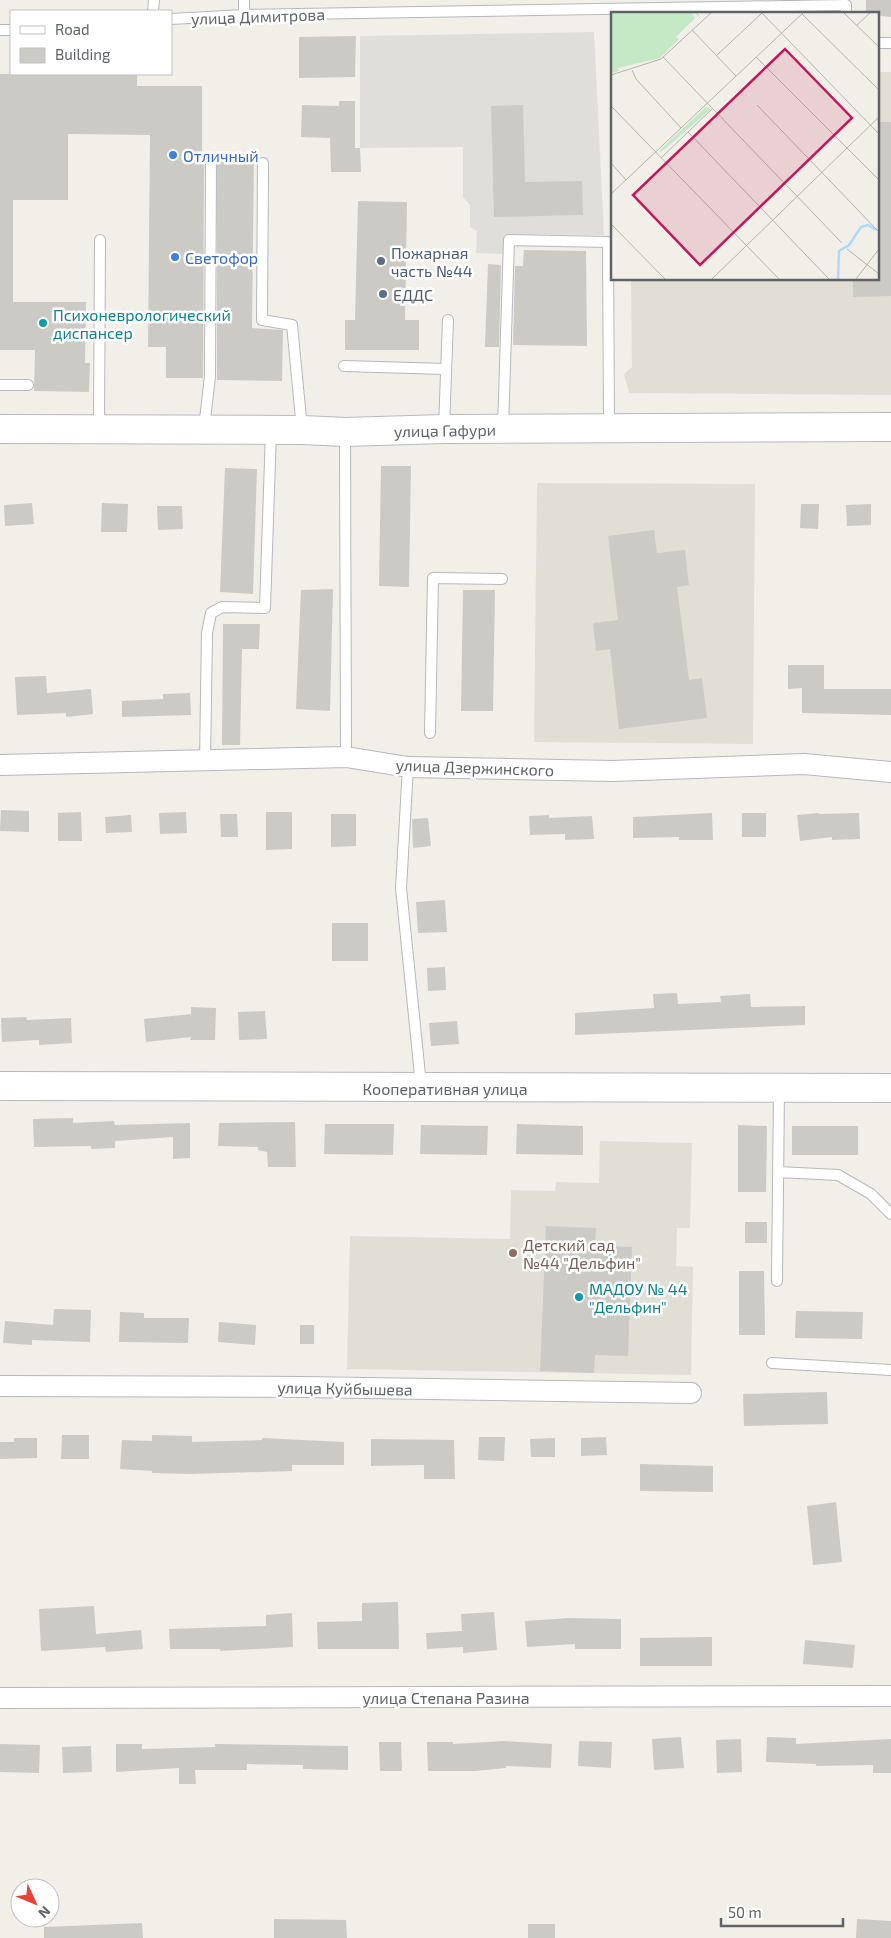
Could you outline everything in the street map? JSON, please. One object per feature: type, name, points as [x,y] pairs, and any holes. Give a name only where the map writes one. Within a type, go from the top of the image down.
[{"type":"street","name":"улица Гафури","points":[[0,429],[302,430],[344,432],[503,429],[891,427]]},
{"type":"street","name":"улица Дзержинского","points":[[0,764],[346,757],[408,767],[613,771],[804,764],[891,772]]},
{"type":"street","name":"Кооперативная улица","points":[[0,1086],[891,1088]]},
{"type":"street","name":"улица Куйбышева","points":[[0,1386],[302,1387],[691,1393]]},
{"type":"street","name":"улица Степана Разина","points":[[0,1698],[891,1696]]},
{"type":"lane","points":[[244,0],[244,15]]},
{"type":"lane","name":"улица Димитрова","points":[[172,19],[244,15],[636,4],[846,6]]},
{"type":"lane","points":[[878,42],[891,43]]},
{"type":"lane","points":[[204,430],[210,376],[211,163]]},
{"type":"lane","points":[[263,163],[262,320],[292,324],[302,430]]},
{"type":"lane","points":[[99,430],[100,240]]},
{"type":"lane","points":[[503,429],[509,240],[608,242],[610,429]]},
{"type":"lane","points":[[444,430],[448,320]]},
{"type":"lane","points":[[344,366],[446,369]]},
{"type":"lane","points":[[0,385],[28,385]]},
{"type":"lane","points":[[205,761],[207,633],[211,613],[222,607],[265,608],[271,430]]},
{"type":"lane","points":[[344,432],[346,757]]},
{"type":"lane","points":[[430,733],[433,578],[502,579]]},
{"type":"lane","points":[[408,767],[401,888],[422,1088]]},
{"type":"lane","points":[[777,1281],[779,1088]]},
{"type":"lane","points":[[778,1172],[838,1175],[871,1194],[891,1214]]},
{"type":"lane","points":[[772,1363],[891,1370]]},
{"type":"shaded area","points":[[594,32],[604,235],[513,234],[503,240],[503,254],[476,253],[477,231],[470,227],[470,205],[463,197],[463,147],[360,148],[360,36]]},
{"type":"shaded area","points":[[878,72],[891,72],[891,395],[629,393],[624,374],[632,367],[631,280],[878,280]]},
{"type":"shaded area","points":[[537,483],[755,484],[753,744],[534,742]]},
{"type":"shaded area","name":"Детский сад №44 \"Дельфин\"","points":[[600,1141],[692,1143],[690,1228],[677,1228],[676,1266],[693,1267],[691,1375],[347,1369],[350,1236],[510,1239],[511,1190],[555,1191],[556,1182],[599,1183]]},
{"type":"building","points":[[866,0],[891,0],[891,17],[878,15],[878,12],[866,12]]},
{"type":"building","points":[[356,36],[355,77],[299,78],[299,37]]},
{"type":"building","points":[[0,74],[137,75],[137,86],[202,86],[202,153],[254,154],[252,328],[283,330],[282,381],[217,380],[217,159],[208,157],[204,163],[203,378],[166,378],[166,347],[148,347],[150,135],[68,134],[68,200],[13,200],[13,302],[86,302],[85,363],[90,363],[89,392],[34,391],[35,350],[0,350]]},
{"type":"building","points":[[339,101],[355,101],[355,148],[360,148],[361,172],[331,172],[330,138],[301,137],[302,105],[339,106]]},
{"type":"building","points":[[523,105],[525,182],[582,181],[583,215],[494,217],[491,106]]},
{"type":"building","points":[[878,122],[891,122],[891,296],[853,297],[853,280],[878,280]]},
{"type":"building","name":"Пожарная часть №44","points":[[358,201],[407,202],[405,320],[419,320],[419,350],[345,350],[345,320],[355,320]]},
{"type":"building","points":[[524,250],[586,251],[587,346],[513,345],[515,266],[523,266]]},
{"type":"building","points":[[488,264],[501,265],[499,347],[485,347]]},
{"type":"building","points":[[381,466],[411,466],[409,587],[379,586]]},
{"type":"building","points":[[225,468],[257,469],[253,594],[220,592]]},
{"type":"building","points":[[32,503],[34,524],[5,526],[4,505]]},
{"type":"building","points":[[102,503],[128,504],[127,532],[101,532]]},
{"type":"building","points":[[801,504],[819,504],[818,529],[800,528]]},
{"type":"building","points":[[871,504],[871,525],[847,526],[846,505]]},
{"type":"building","points":[[157,506],[182,506],[183,529],[158,530]]},
{"type":"building","points":[[654,530],[657,553],[685,550],[689,585],[677,587],[689,680],[702,678],[707,718],[619,729],[610,649],[596,651],[593,623],[618,620],[608,536]]},
{"type":"building","points":[[333,589],[330,711],[296,709],[301,590]]},
{"type":"building","points":[[463,590],[495,590],[493,711],[461,711]]},
{"type":"building","points":[[223,624],[260,624],[259,649],[242,649],[240,745],[222,745]]},
{"type":"building","points":[[788,665],[824,665],[824,689],[891,689],[891,715],[802,713],[802,688],[788,689]]},
{"type":"building","points":[[46,676],[47,693],[91,689],[93,714],[66,717],[66,713],[17,715],[15,677]]},
{"type":"building","points":[[190,693],[191,715],[122,717],[122,701],[163,699],[163,694]]},
{"type":"building","points":[[1,810],[29,811],[29,832],[0,831]]},
{"type":"building","points":[[81,812],[82,841],[58,841],[58,813]]},
{"type":"building","points":[[186,812],[187,833],[160,834],[159,813]]},
{"type":"building","points":[[266,812],[292,812],[292,849],[266,850]]},
{"type":"building","points":[[712,813],[713,840],[679,840],[679,837],[633,838],[633,817]]},
{"type":"building","points":[[742,813],[766,813],[766,837],[742,837]]},
{"type":"building","points":[[859,813],[860,839],[832,840],[832,837],[800,841],[797,815]]},
{"type":"building","points":[[220,814],[237,814],[238,837],[221,837]]},
{"type":"building","points":[[331,814],[356,814],[356,846],[331,847]]},
{"type":"building","points":[[131,815],[132,832],[106,833],[105,817]]},
{"type":"building","points":[[549,815],[549,818],[592,816],[594,839],[565,840],[565,834],[530,835],[529,816]]},
{"type":"building","points":[[428,818],[431,846],[413,848],[412,819]]},
{"type":"building","points":[[445,900],[447,932],[418,933],[416,902]]},
{"type":"building","points":[[332,923],[368,923],[368,961],[332,961]]},
{"type":"building","points":[[445,967],[446,990],[428,991],[427,968]]},
{"type":"building","points":[[677,993],[678,1004],[721,1002],[720,996],[750,994],[751,1007],[805,1006],[805,1025],[575,1035],[575,1013],[654,1008],[653,994]]},
{"type":"building","points":[[191,1007],[216,1008],[215,1040],[190,1040],[191,1037],[146,1042],[144,1019],[191,1014]]},
{"type":"building","points":[[265,1011],[267,1039],[239,1040],[238,1012]]},
{"type":"building","points":[[26,1017],[27,1020],[71,1018],[72,1043],[39,1045],[39,1040],[2,1042],[1,1018]]},
{"type":"building","points":[[457,1021],[459,1044],[431,1046],[429,1023]]},
{"type":"building","points":[[73,1118],[73,1123],[114,1121],[115,1125],[190,1123],[190,1158],[173,1159],[173,1137],[115,1141],[115,1148],[91,1149],[91,1146],[34,1147],[33,1119]]},
{"type":"building","points":[[295,1122],[296,1167],[268,1167],[267,1152],[258,1150],[258,1147],[218,1146],[219,1123]]},
{"type":"building","points":[[325,1124],[394,1124],[393,1155],[324,1154]]},
{"type":"building","points":[[517,1124],[583,1126],[583,1155],[516,1154]]},
{"type":"building","points":[[421,1125],[488,1126],[487,1155],[420,1154]]},
{"type":"building","points":[[738,1125],[767,1126],[766,1192],[738,1192]]},
{"type":"building","points":[[792,1126],[858,1126],[858,1155],[792,1155]]},
{"type":"building","points":[[745,1222],[767,1222],[767,1243],[745,1243]]},
{"type":"building","name":"МАДОУ № 44 \"Дельфин\"","points":[[546,1226],[596,1228],[595,1245],[632,1247],[628,1356],[595,1355],[594,1373],[540,1371]]},
{"type":"building","points":[[739,1271],[764,1271],[765,1335],[739,1335]]},
{"type":"building","points":[[54,1309],[91,1310],[90,1342],[32,1340],[32,1345],[3,1343],[5,1321],[53,1325]]},
{"type":"building","points":[[796,1311],[863,1312],[862,1339],[795,1338]]},
{"type":"building","points":[[120,1312],[144,1313],[144,1318],[189,1318],[188,1343],[119,1342]]},
{"type":"building","points":[[219,1322],[256,1325],[255,1345],[218,1342]]},
{"type":"building","points":[[300,1325],[314,1325],[314,1344],[300,1344]]},
{"type":"building","points":[[827,1392],[828,1424],[744,1426],[743,1394]]},
{"type":"building","points":[[62,1435],[89,1435],[89,1459],[61,1459]]},
{"type":"building","points":[[152,1435],[192,1436],[192,1442],[262,1440],[262,1438],[344,1442],[344,1465],[292,1465],[292,1471],[192,1474],[152,1473],[152,1471],[120,1469],[122,1440],[152,1441]]},
{"type":"building","points":[[479,1437],[505,1437],[504,1461],[478,1460]]},
{"type":"building","points":[[606,1437],[607,1455],[581,1456],[581,1438]]},
{"type":"building","points":[[14,1438],[37,1438],[37,1458],[0,1459],[0,1442],[14,1442]]},
{"type":"building","points":[[555,1438],[555,1457],[531,1457],[530,1439]]},
{"type":"building","points":[[371,1439],[454,1440],[455,1479],[424,1479],[424,1465],[371,1466]]},
{"type":"building","points":[[640,1464],[713,1466],[713,1492],[640,1491]]},
{"type":"building","points":[[836,1502],[842,1562],[813,1565],[807,1506]]},
{"type":"building","points":[[398,1602],[399,1649],[318,1649],[317,1622],[362,1621],[362,1603]]},
{"type":"building","points":[[94,1606],[96,1634],[141,1630],[143,1649],[106,1652],[105,1647],[41,1651],[39,1609]]},
{"type":"building","points":[[494,1612],[497,1650],[463,1653],[463,1647],[427,1649],[426,1633],[462,1631],[461,1614]]},
{"type":"building","points":[[292,1613],[293,1647],[220,1651],[220,1649],[170,1649],[169,1629],[266,1626],[266,1615]]},
{"type":"building","points":[[569,1618],[621,1619],[621,1649],[575,1649],[575,1644],[527,1647],[525,1621]]},
{"type":"building","points":[[712,1637],[712,1666],[640,1666],[640,1638]]},
{"type":"building","points":[[805,1640],[855,1645],[853,1668],[803,1664]]},
{"type":"building","points":[[681,1737],[684,1768],[654,1770],[652,1739]]},
{"type":"building","points":[[767,1737],[796,1738],[796,1744],[891,1739],[891,1773],[873,1773],[873,1765],[816,1766],[816,1764],[766,1762]]},
{"type":"building","points":[[741,1739],[742,1772],[717,1773],[716,1740]]},
{"type":"building","points":[[504,1741],[552,1744],[551,1768],[506,1766],[506,1768],[475,1771],[428,1771],[427,1742],[453,1742],[453,1744]]},
{"type":"building","points":[[579,1741],[612,1742],[611,1768],[578,1766]]},
{"type":"building","points":[[379,1742],[401,1742],[402,1771],[380,1771]]},
{"type":"building","points":[[0,1744],[40,1745],[39,1773],[0,1772]]},
{"type":"building","points":[[116,1744],[142,1744],[142,1749],[215,1747],[215,1744],[348,1746],[348,1770],[303,1769],[303,1765],[247,1764],[247,1770],[195,1770],[196,1784],[179,1784],[179,1768],[116,1772]]},
{"type":"building","points":[[91,1746],[92,1772],[63,1773],[62,1747]]},
{"type":"building","points":[[274,1919],[346,1920],[347,1938],[274,1938]]},
{"type":"building","points":[[857,1919],[891,1921],[891,1938],[856,1938]]},
{"type":"building","points":[[142,1923],[143,1938],[44,1938],[44,1928],[60,1928],[60,1926]]},
{"type":"building","points":[[528,1924],[555,1924],[555,1938],[528,1938]]},
{"type":"place","name":"Отличный","points":[[173,155]]},
{"type":"place","name":"Светофор","points":[[175,257]]},
{"type":"place","name":"Пожарная часть №44","points":[[381,261]]},
{"type":"place","name":"ЕДДС","points":[[383,294]]},
{"type":"place","name":"Психоневрологический диспансер","points":[[43,323]]},
{"type":"place","name":"Детский сад №44 \"Дельфин\"","points":[[513,1253]]},
{"type":"place","name":"МАДОУ № 44 \"Дельфин\"","points":[[579,1297]]}]
